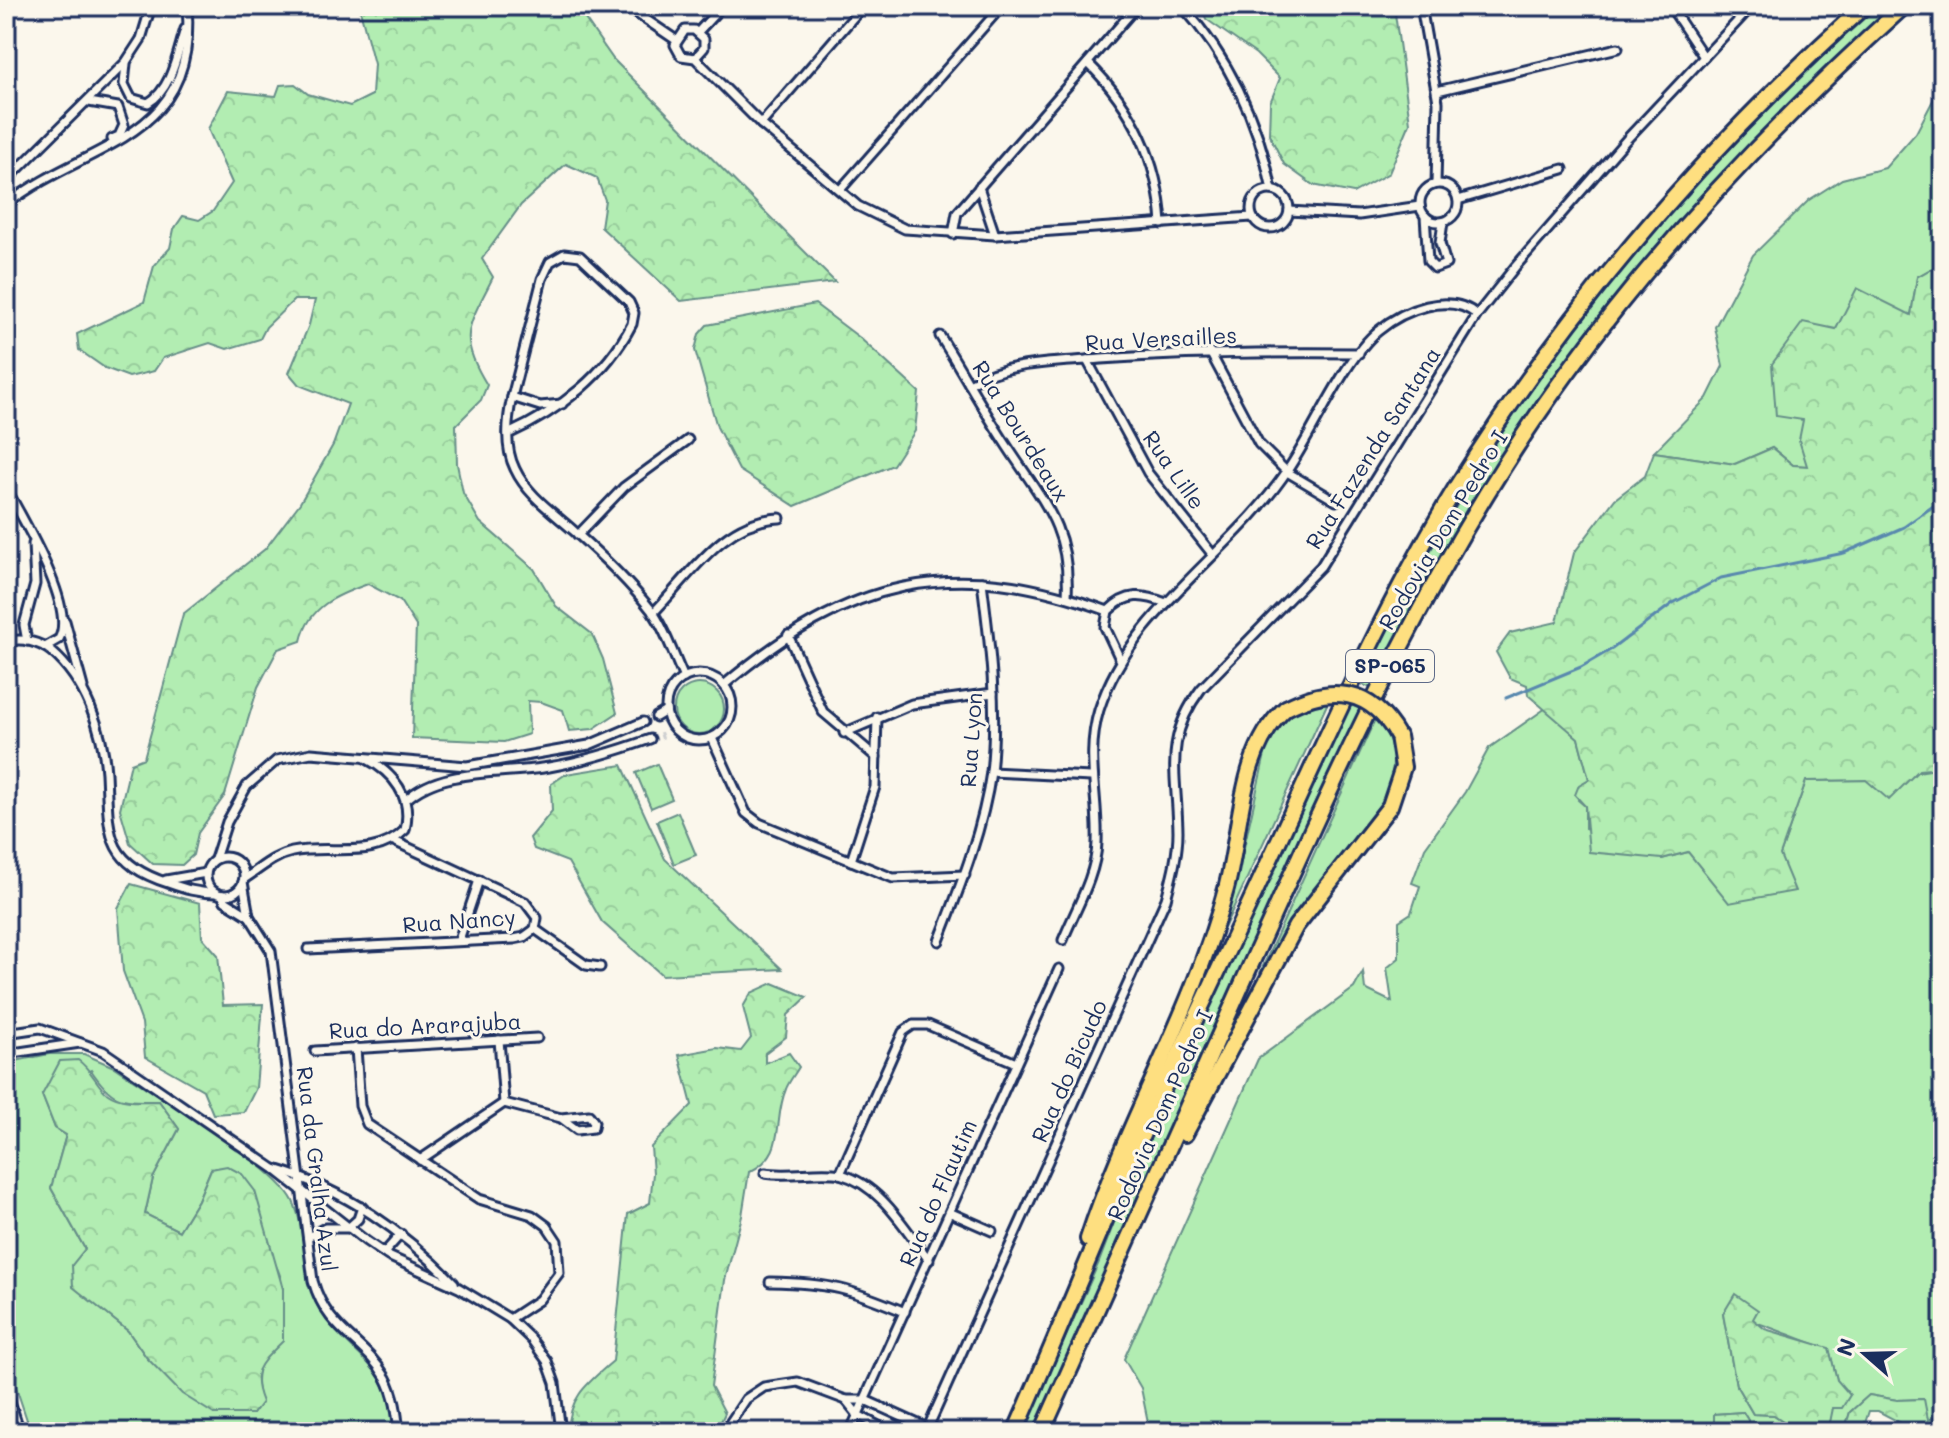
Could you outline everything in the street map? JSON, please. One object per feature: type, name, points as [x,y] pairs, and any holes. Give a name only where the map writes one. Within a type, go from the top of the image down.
[{"type":"highway","name":"Rodovia Dom Pedro I","points":[[1015,1432],[1126,1172],[1378,625],[1458,486],[1549,350],[1632,243],[1693,172],[1864,6]]},
{"type":"highway","name":"Rodovia Dom Pedro I","points":[[1042,1432],[1385,674],[1448,556],[1566,373],[1666,246],[1803,99],[1904,6]]},
{"type":"highway","points":[[1058,1332],[1096,1214],[1214,929],[1232,867],[1256,750],[1266,729],[1286,708],[1316,695],[1349,695],[1376,707],[1398,736],[1403,767],[1390,806],[1314,901],[1281,950],[1119,1262]]},
{"type":"street","points":[[7,179],[89,102],[126,62],[141,39],[151,6]]},
{"type":"street","points":[[6,205],[148,122],[170,94],[184,58],[187,6]]},
{"type":"street","points":[[626,6],[676,40],[678,53],[685,58],[695,58],[761,124],[840,190],[866,211],[894,225],[953,234],[995,235],[1252,217],[1263,227],[1273,228],[1286,220],[1289,211],[1285,197],[1272,190],[1262,145],[1235,81],[1211,42],[1182,6]]},
{"type":"street","points":[[698,32],[722,6]]},
{"type":"street","points":[[761,124],[863,6]]},
{"type":"street","points":[[840,190],[1002,6]]},
{"type":"street","points":[[953,234],[957,213],[1137,6]]},
{"type":"street","points":[[1148,6],[1158,6]]},
{"type":"street","points":[[1421,6],[1437,91],[1436,184]]},
{"type":"street","points":[[1670,6],[1704,57]]},
{"type":"street","points":[[1733,6],[1741,17]]},
{"type":"street","name":"Rua Fazenda Santana","points":[[1185,710],[1201,689],[1321,566],[1477,315],[1515,267],[1589,181],[1752,6]]},
{"type":"street","points":[[126,62],[124,84],[131,98],[148,103],[158,97],[174,66],[188,19]]},
{"type":"street","points":[[676,40],[685,30],[698,32],[704,39],[704,48],[695,58]]},
{"type":"street","points":[[1437,91],[1618,48]]},
{"type":"street","points":[[1088,63],[1112,88],[1140,132],[1156,177],[1162,224]]},
{"type":"street","points":[[67,169],[119,136],[124,125],[118,107],[89,102]]},
{"type":"street","points":[[1458,200],[1563,169]]},
{"type":"street","points":[[1436,184],[1451,187],[1458,200],[1455,214],[1443,222],[1440,243],[1446,264],[1435,268],[1428,261],[1425,216],[1420,206],[1424,192],[1436,184]]},
{"type":"street","points":[[979,187],[995,235]]},
{"type":"street","points":[[1252,217],[1254,198],[1272,190]]},
{"type":"street","points":[[1289,211],[1359,215],[1420,206]]},
{"type":"street","points":[[1425,216],[1443,222]]},
{"type":"street","points":[[508,434],[564,404],[627,334],[634,313],[629,302],[580,256],[564,254],[550,262],[542,279],[512,397],[508,434],[514,468],[525,486],[578,535],[653,613],[684,678]]},
{"type":"street","points":[[1063,940],[1094,866],[1097,842],[1091,777],[1099,712],[1120,659],[1166,603],[1287,472],[1359,353],[1377,332],[1401,316],[1441,303],[1457,303],[1477,315]]},
{"type":"street","name":"Rua Bourdeaux","points":[[940,336],[1051,509],[1069,567],[1067,596]]},
{"type":"street","points":[[1210,352],[1249,429],[1287,472],[1336,501]]},
{"type":"street","name":"Rua Versailles","points":[[969,384],[990,372],[1012,367],[1087,360],[1210,352],[1359,353]]},
{"type":"street","name":"Rua Lille","points":[[1087,360],[1148,473],[1213,555]]},
{"type":"street","points":[[512,397],[540,406],[564,404]]},
{"type":"street","points":[[578,535],[624,487],[688,440]]},
{"type":"street","points":[[6,488],[32,538],[64,616],[106,770],[106,818],[113,842],[140,873],[197,893],[235,892],[243,880],[270,859],[293,852],[374,849],[394,841],[405,830],[406,800],[393,777],[362,756]]},
{"type":"street","points":[[653,613],[717,545],[762,518],[780,518]]},
{"type":"street","points":[[27,641],[24,625],[35,584],[32,538]]},
{"type":"street","points":[[724,685],[788,635],[820,615],[876,593],[920,584],[982,582],[1067,596],[1108,611]]},
{"type":"street","name":"Rua Lyon","points":[[939,941],[965,875],[991,772],[993,693],[982,582]]},
{"type":"street","points":[[1120,659],[1105,627],[1108,611],[1130,596],[1145,595],[1166,603]]},
{"type":"street","points":[[45,647],[59,639],[64,616]]},
{"type":"street","points":[[788,635],[823,712],[844,733],[876,757]]},
{"type":"street","points":[[6,642],[27,641],[45,647],[68,667],[85,693]]},
{"type":"street","points":[[706,675],[724,685],[732,699],[732,715],[725,729],[712,738],[688,739],[675,730],[666,711],[670,692],[684,678],[706,675]]},
{"type":"street","points":[[844,733],[912,704],[993,693]]},
{"type":"street","name":"Rua do Bicudo","points":[[926,1430],[1166,899],[1176,863],[1178,830],[1172,766],[1176,738],[1185,710]]},
{"type":"street","points":[[656,717],[666,711]]},
{"type":"street","points":[[851,861],[875,787],[877,717]]},
{"type":"street","points":[[219,894],[207,885],[206,873],[215,859],[239,799],[263,769],[277,760],[311,753],[467,766],[589,745],[643,722]]},
{"type":"street","points":[[663,735],[675,730]]},
{"type":"street","points":[[712,738],[746,813],[759,823],[893,878],[965,875]]},
{"type":"street","points":[[406,800],[425,787],[443,781],[547,768],[602,756],[650,739]]},
{"type":"street","points":[[991,772],[1091,777]]},
{"type":"street","points":[[394,841],[525,902],[537,918],[535,929]]},
{"type":"street","points":[[215,859],[233,858],[244,871],[243,880]]},
{"type":"street","points":[[160,881],[206,873]]},
{"type":"street","name":"Rua da Gralha Azul","points":[[243,880],[249,916],[271,951],[300,1191],[319,1301],[329,1318],[379,1369],[396,1405],[399,1432]]},
{"type":"street","points":[[459,940],[479,880]]},
{"type":"street","name":"Rua da Gralha Azul","points":[[219,894],[249,916]]},
{"type":"street","name":"Rua Nancy","points":[[308,949],[514,939],[524,937],[535,929],[586,965],[600,967]]},
{"type":"street","name":"Rua do Flautim","points":[[850,1432],[1059,969]]},
{"type":"street","points":[[840,1174],[903,1032],[913,1025],[928,1025],[1016,1063]]},
{"type":"street","points":[[6,1033],[40,1028],[103,1051],[273,1168],[384,1253],[459,1288],[510,1319],[531,1339],[547,1361],[555,1383],[561,1432]]},
{"type":"street","name":"Rua do Ararajuba","points":[[315,1051],[537,1038]]},
{"type":"street","points":[[499,1040],[504,1103]]},
{"type":"street","points":[[6,1054],[82,1043]]},
{"type":"street","points":[[356,1048],[360,1106],[367,1124],[479,1199],[532,1215],[547,1226],[557,1241],[559,1273],[551,1288],[510,1319]]},
{"type":"street","points":[[420,1160],[504,1103],[561,1118]]},
{"type":"street","points":[[273,1168],[315,1181],[362,1207],[414,1243],[459,1288]]},
{"type":"street","points":[[765,1173],[786,1177],[840,1174],[882,1198],[929,1260]]},
{"type":"street","points":[[308,1237],[325,1228],[348,1228],[358,1219],[362,1207]]},
{"type":"street","points":[[951,1213],[992,1231]]},
{"type":"street","points":[[384,1253],[401,1234]]},
{"type":"street","points":[[770,1282],[821,1282],[849,1288],[905,1312]]},
{"type":"street","points":[[724,1432],[746,1399],[764,1387],[798,1382],[846,1400],[865,1400],[926,1430]]},
{"type":"street","points":[[6,1389],[20,1432]]},
{"type":"street","points":[[846,1400],[858,1415],[890,1432]]},
{"type":"green space","points":[[359,6],[576,6],[613,59],[835,282],[681,301],[601,227],[605,200],[597,178],[566,164],[521,205],[482,259],[493,277],[472,320],[469,342],[471,354],[487,385],[481,400],[456,425],[457,464],[463,493],[480,522],[534,569],[556,606],[592,634],[603,659],[617,713],[593,729],[569,731],[563,710],[528,701],[529,734],[504,742],[412,738],[416,626],[400,601],[368,584],[326,604],[310,619],[301,641],[278,649],[258,687],[225,795],[198,833],[193,855],[182,865],[153,864],[130,843],[120,809],[131,763],[144,758],[183,614],[265,549],[300,503],[333,445],[348,404],[299,385],[289,373],[309,325],[315,300],[294,300],[266,327],[260,339],[227,349],[210,343],[163,358],[154,371],[129,377],[105,368],[79,350],[77,334],[144,302],[154,266],[170,248],[174,229],[183,216],[199,220],[213,211],[232,183],[208,129],[228,91],[276,96],[280,85],[295,84],[308,94],[350,106],[372,95],[374,64]]},
{"type":"green space","points":[[1202,6],[1394,6],[1410,123],[1389,173],[1353,193],[1313,185],[1284,164],[1269,134],[1270,103],[1280,78],[1256,54],[1206,19]]},
{"type":"green space","points":[[1878,6],[1896,6],[1744,150],[1644,263],[1468,511],[1371,688],[1361,684],[1436,541],[1478,471],[1569,338],[1670,211],[1725,151]]},
{"type":"green space","points":[[1943,81],[1943,262],[1917,277],[1911,316],[1804,420],[1808,466],[1793,465],[1772,448],[1735,464],[1654,452],[1707,398],[1723,366],[1715,327],[1753,255],[1809,200],[1842,179],[1885,168],[1916,133]]},
{"type":"green space","points":[[1943,262],[1943,768],[1919,770],[1889,800],[1866,780],[1806,781],[1780,855],[1795,891],[1729,903],[1688,852],[1662,859],[1589,852],[1585,806],[1575,795],[1579,785],[1589,779],[1578,738],[1528,695],[1527,685],[1510,678],[1496,652],[1510,633],[1557,622],[1574,553],[1615,499],[1645,476],[1654,452],[1735,464],[1772,448],[1793,465],[1807,466],[1799,440],[1803,420],[1776,416],[1772,364],[1803,322],[1836,329],[1857,288],[1911,315],[1917,277]]},
{"type":"green space","points":[[815,304],[860,338],[919,392],[915,431],[893,465],[795,506],[739,470],[717,427],[695,350],[699,334],[707,325]]},
{"type":"green space","points":[[699,684],[717,691],[724,709],[717,727],[699,734],[681,727],[674,709],[681,691]]},
{"type":"green space","points":[[1329,700],[1215,948],[1211,949],[1240,865],[1268,741],[1291,714],[1302,707]]},
{"type":"green space","points":[[1350,703],[1363,708],[1140,1192],[1035,1432],[1023,1432],[1099,1262],[1128,1186]]},
{"type":"green space","points":[[1546,708],[1578,738],[1589,779],[1578,800],[1585,806],[1585,828],[1662,859],[1688,852],[1780,855],[1806,781],[1866,780],[1943,768],[1940,1416],[1928,1420],[1923,1399],[1897,1400],[1869,1395],[1850,1412],[1844,1432],[1828,1432],[1837,1380],[1829,1349],[1750,1320],[1723,1314],[1736,1385],[1753,1414],[1774,1415],[1792,1427],[1806,1426],[1811,1432],[1755,1432],[1743,1412],[1715,1414],[1714,1432],[1150,1432],[1141,1388],[1124,1359],[1258,1059],[1354,988],[1363,972],[1365,989],[1392,1002],[1387,968],[1399,958],[1399,921],[1411,913],[1420,886],[1412,883],[1425,848],[1465,792],[1489,748]]},
{"type":"green space","points":[[1376,717],[1389,741],[1393,764],[1389,787],[1363,830],[1299,910],[1260,973]]},
{"type":"green space","points":[[657,764],[672,799],[651,808],[636,773]]},
{"type":"green space","points":[[622,765],[665,859],[782,969],[662,975],[602,922],[568,862],[534,849],[530,838],[552,811],[551,784],[566,774]]},
{"type":"green space","points":[[678,812],[696,855],[674,864],[657,821]]},
{"type":"green space","points":[[131,884],[200,903],[202,937],[218,955],[223,1005],[263,1004],[256,1088],[244,1112],[213,1114],[203,1090],[145,1057],[142,1023],[123,971],[118,908]]},
{"type":"green space","points":[[773,983],[807,997],[788,1015],[786,1037],[765,1053],[765,1063],[789,1053],[799,1067],[782,1101],[774,1147],[761,1165],[749,1172],[742,1216],[725,1280],[711,1386],[725,1413],[716,1432],[569,1432],[569,1420],[576,1400],[613,1361],[628,1214],[650,1203],[653,1173],[651,1147],[692,1105],[679,1055],[717,1048],[741,1051],[751,1038],[743,1007],[751,993]]},
{"type":"green space","points":[[49,1054],[84,1054],[114,1067],[239,1150],[282,1186],[298,1215],[314,1299],[333,1328],[379,1377],[391,1409],[393,1432],[31,1432],[6,1357],[6,1063]],"holes":[[[91,1070],[106,1089],[119,1098],[159,1101],[179,1129],[153,1178],[145,1214],[179,1231],[198,1200],[211,1169],[275,1263],[283,1290],[281,1304],[261,1359],[257,1387],[261,1402],[253,1414],[214,1414],[147,1358],[128,1331],[74,1287],[85,1249],[51,1188],[66,1135],[55,1128],[42,1095]]]},
{"type":"green space","points":[[78,1060],[104,1091],[114,1097],[159,1101],[179,1129],[153,1178],[145,1214],[179,1231],[198,1200],[211,1169],[227,1166],[242,1174],[255,1191],[283,1289],[283,1341],[259,1368],[257,1382],[262,1402],[253,1414],[214,1414],[182,1394],[147,1358],[128,1331],[73,1287],[72,1265],[85,1249],[51,1188],[66,1135],[55,1128],[42,1095],[60,1061]]},
{"type":"green space","points":[[1735,1294],[1758,1310],[1753,1319],[1765,1329],[1829,1348],[1837,1380],[1850,1395],[1842,1408],[1833,1408],[1828,1432],[1811,1432],[1806,1426],[1792,1427],[1774,1415],[1753,1414],[1736,1385],[1723,1314]]},
{"type":"green space","points":[[1869,1395],[1897,1400],[1924,1399],[1928,1420],[1940,1416],[1939,1399],[1943,1399],[1943,1432],[1901,1432],[1901,1423],[1878,1411],[1869,1411],[1862,1432],[1844,1432],[1850,1412]]},
{"type":"green space","points":[[1743,1412],[1755,1432],[1714,1432],[1714,1414]]},
{"type":"waterway","points":[[1506,698],[1581,667],[1612,649],[1673,603],[1721,578],[1844,553],[1904,527],[1943,499]]},
{"type":"tunnel","points":[[650,739],[663,735]]}]
